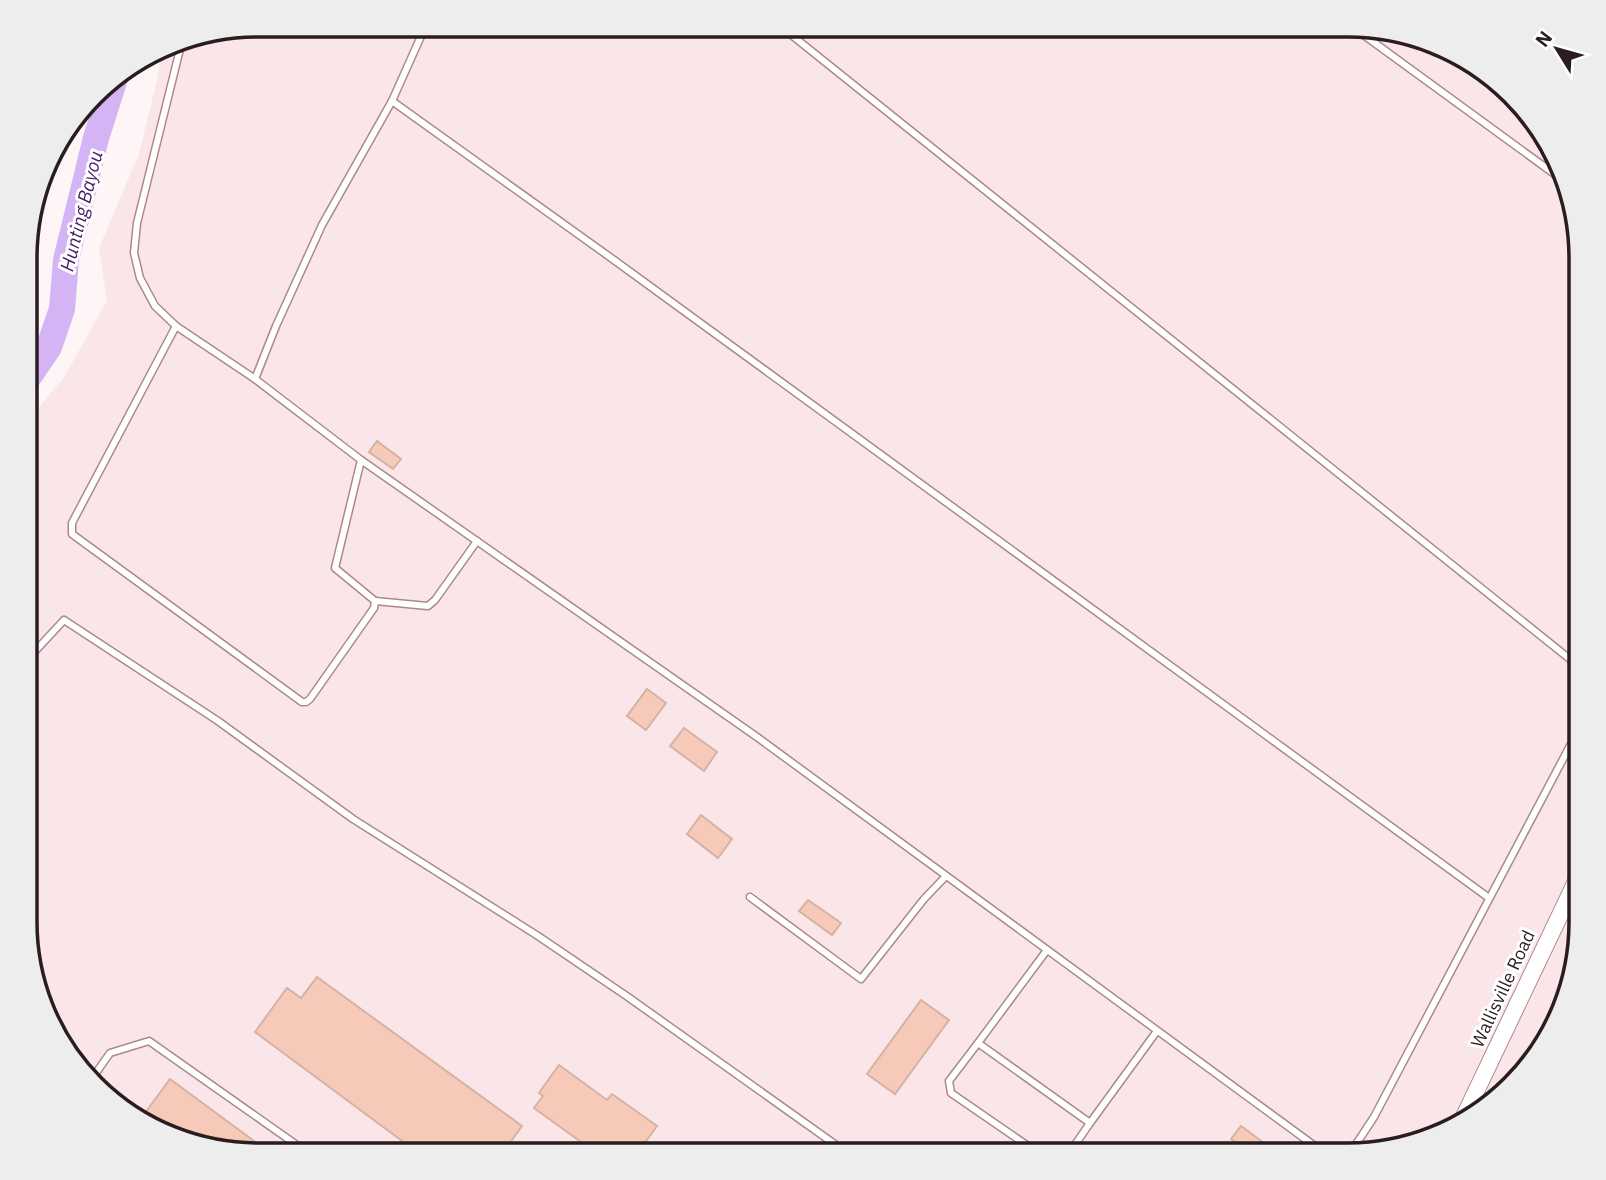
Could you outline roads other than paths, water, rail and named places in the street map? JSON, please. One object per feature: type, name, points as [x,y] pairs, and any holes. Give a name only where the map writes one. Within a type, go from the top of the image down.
[{"type":"main road","name":"Wallisville Road","points":[[1480,1099],[1569,896]]},
{"type":"lane","points":[[255,379],[322,225],[392,102],[420,37]]},
{"type":"lane","points":[[794,37],[1569,658]]},
{"type":"lane","points":[[1368,38],[1551,172]]},
{"type":"lane","points":[[179,51],[137,222],[134,253],[139,278],[155,306],[176,326],[255,379],[361,460],[757,737],[1309,1143]]},
{"type":"lane","points":[[392,102],[636,276],[1489,898]]},
{"type":"lane","points":[[176,326],[72,523],[72,534],[302,702],[310,699],[372,611],[375,601]]},
{"type":"lane","points":[[361,460],[335,568],[375,601],[428,606],[477,541]]},
{"type":"lane","points":[[37,649],[64,620],[218,721],[353,819],[549,943],[833,1143]]},
{"type":"lane","points":[[1357,1142],[1374,1116],[1569,748]]},
{"type":"lane","points":[[750,897],[861,979],[924,899],[946,876]]},
{"type":"lane","points":[[1565,904],[1569,906]]},
{"type":"lane","points":[[1024,1143],[951,1093],[949,1081],[1046,950]]},
{"type":"lane","points":[[1076,1143],[1157,1031]]},
{"type":"lane","points":[[96,1072],[110,1053],[149,1041],[294,1143]]},
{"type":"lane","points":[[978,1043],[1090,1123]]},
{"type":"waterway","name":"Hunting Bayou","points":[[37,365],[49,347],[62,309],[66,260],[96,138],[110,94]]}]
